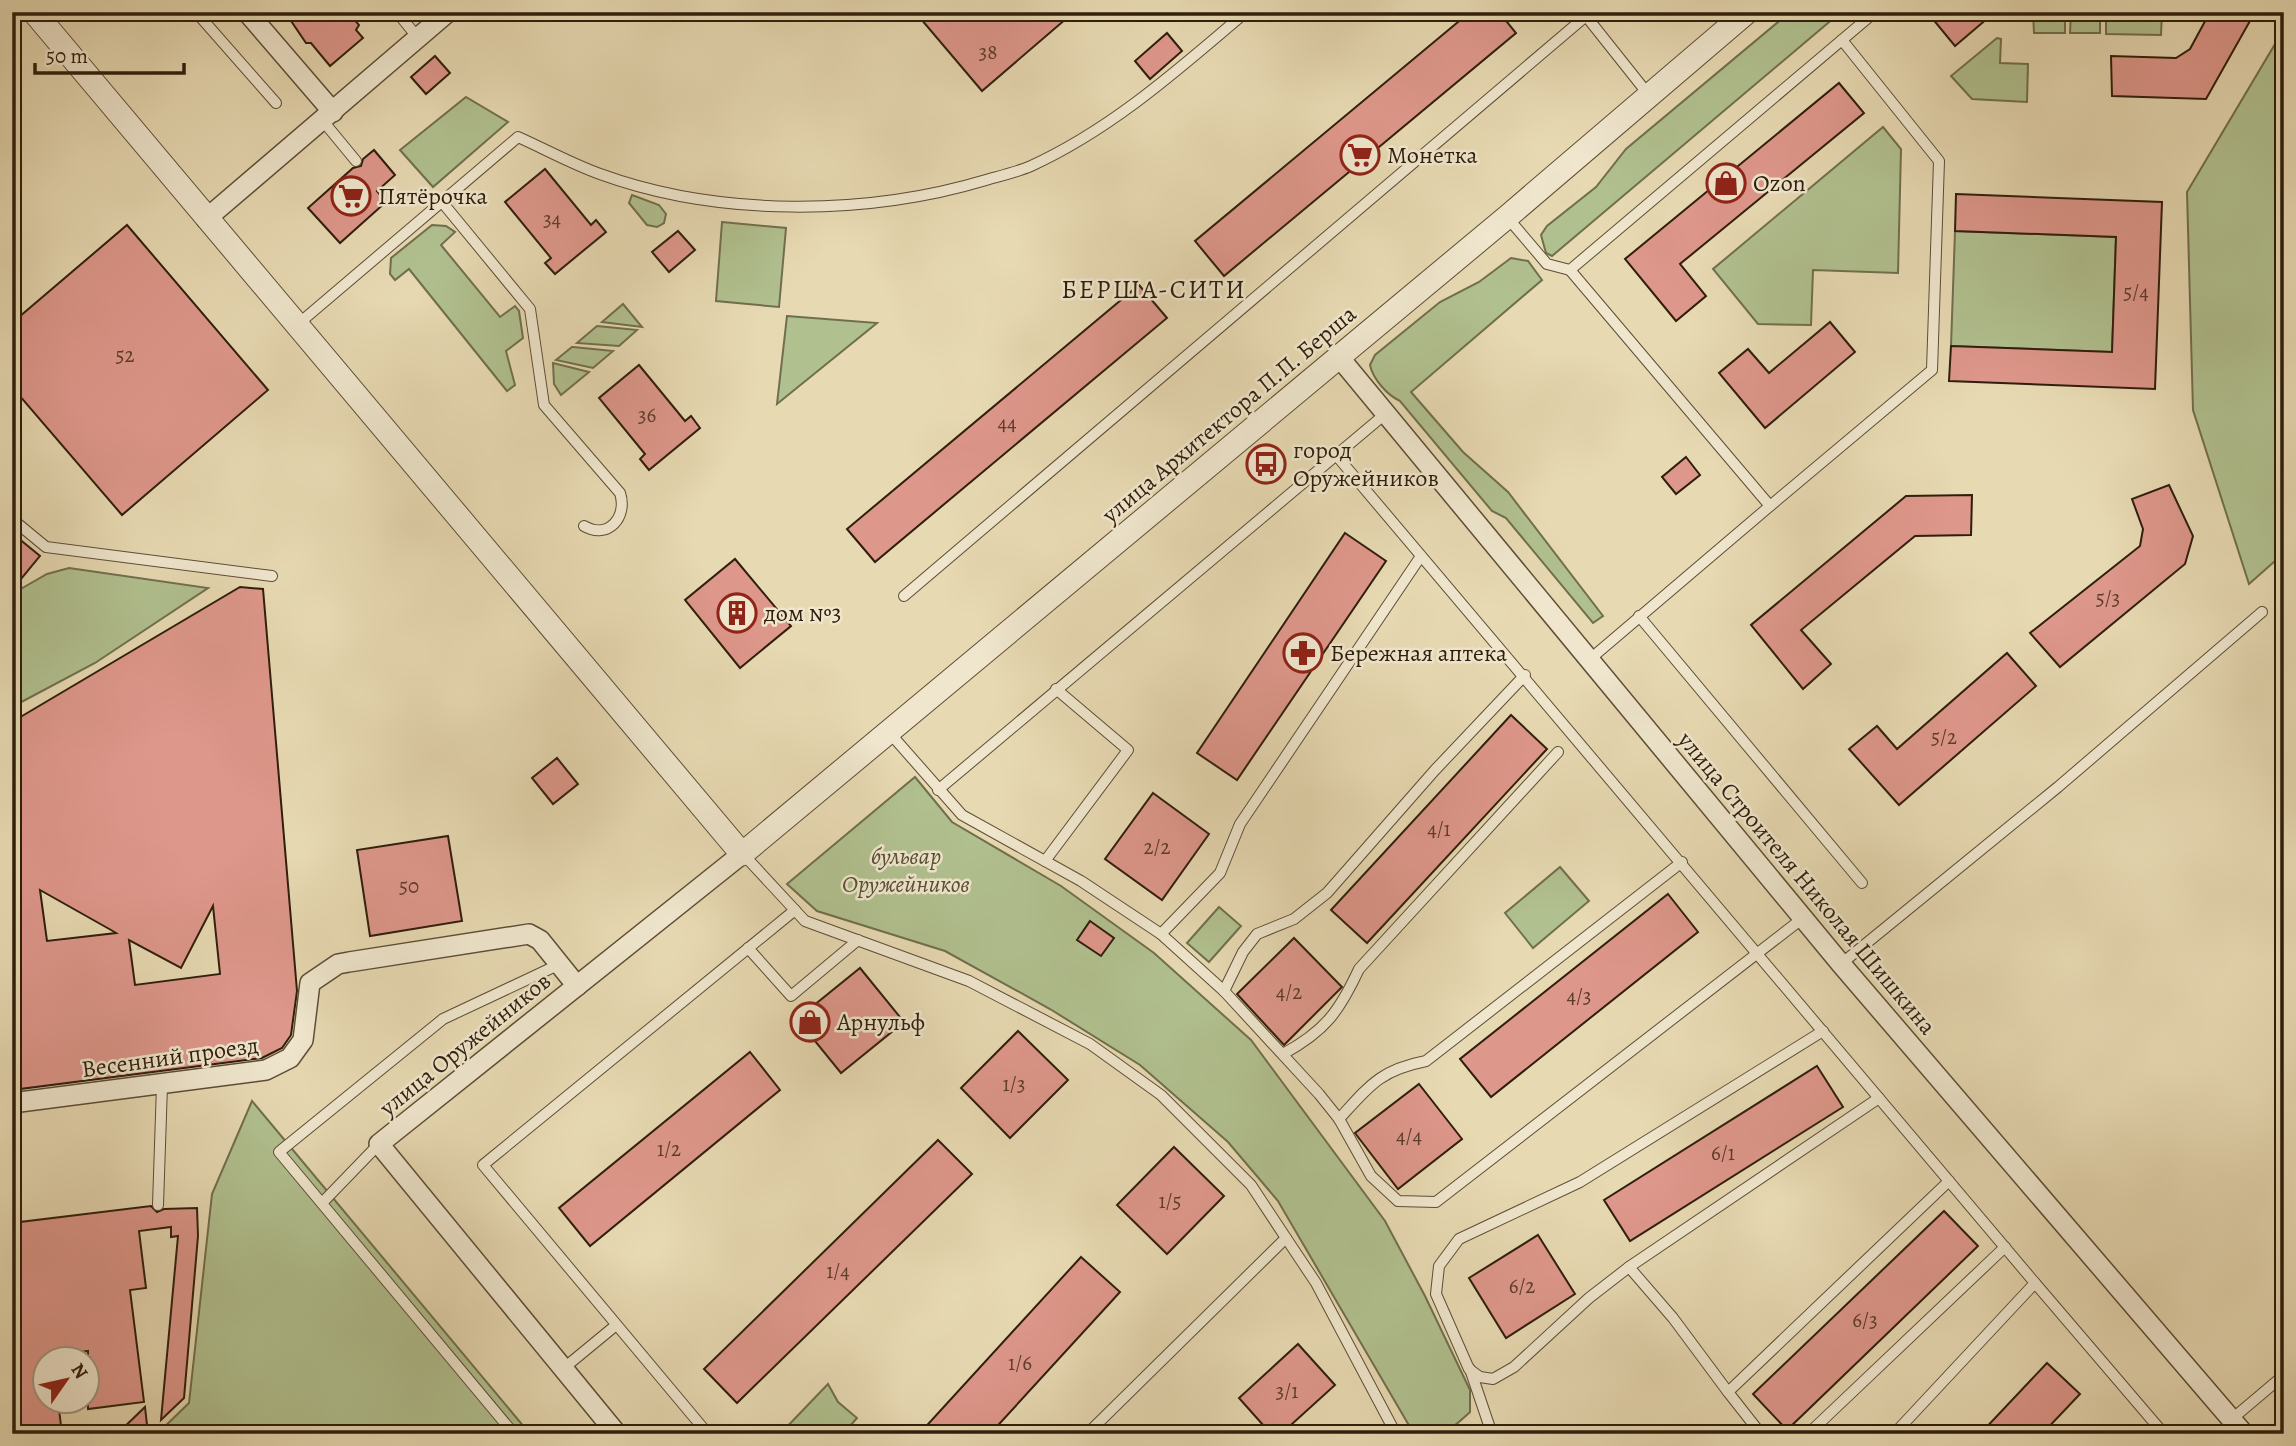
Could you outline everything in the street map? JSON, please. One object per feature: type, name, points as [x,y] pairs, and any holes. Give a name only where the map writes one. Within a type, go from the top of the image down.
[{"type":"street","points":[[34,12],[295,326],[742,854]]},
{"type":"street","points":[[247,12],[328,117]]},
{"type":"street","points":[[206,219],[448,12]]},
{"type":"street","name":"улица Архитектора П.П. Берша","points":[[742,854],[1507,217],[1747,12]]},
{"type":"street","name":"улица Строителя Николая Шишкина","points":[[1339,357],[1384,415],[1802,918],[2238,1427]]},
{"type":"street","name":"улица Оружейников","points":[[617,1434],[379,1144],[742,854]]},
{"type":"street","name":"Весенний проезд","points":[[12,1103],[266,1070],[290,1058],[303,1040],[310,983],[338,964],[529,934],[540,940],[577,986]]},
{"type":"lane","points":[[196,12],[276,103]]},
{"type":"lane","points":[[397,12],[418,38]]},
{"type":"lane","points":[[295,326],[518,137],[600,174],[691,197],[819,208],[877,203],[953,190],[1030,167],[1095,131],[1157,87],[1246,12]]},
{"type":"lane","points":[[1570,270],[1875,12]]},
{"type":"lane","points":[[904,596],[1586,13],[1648,94]]},
{"type":"lane","points":[[1589,660],[1932,370],[1939,161],[1842,40]]},
{"type":"lane","points":[[328,117],[356,161]]},
{"type":"lane","points":[[442,202],[530,309],[544,405],[620,494],[624,505],[622,516],[615,524],[604,530],[594,531],[584,526]]},
{"type":"lane","points":[[1507,217],[1547,264],[1570,270],[1770,506]]},
{"type":"lane","points":[[938,790],[1384,415]]},
{"type":"lane","points":[[1336,455],[1525,675],[2164,1434]]},
{"type":"lane","points":[[12,519],[46,547],[272,576]]},
{"type":"lane","points":[[1161,934],[1220,873],[1240,824],[1421,556]]},
{"type":"lane","points":[[1841,964],[2058,787],[2262,612]]},
{"type":"lane","points":[[1639,616],[1862,883]]},
{"type":"lane","points":[[1224,991],[1243,952],[1257,934],[1294,919],[1327,893],[1435,770],[1525,675]]},
{"type":"lane","points":[[1045,861],[1128,750],[1056,689]]},
{"type":"lane","points":[[888,731],[961,815],[1045,861],[1161,934],[1224,991],[1339,1119],[1371,1176],[1398,1201],[1436,1202],[1802,918]]},
{"type":"lane","points":[[1283,1054],[1308,1040],[1342,1005],[1359,969],[1558,752]]},
{"type":"lane","points":[[742,854],[805,920],[969,981],[1090,1044],[1161,1095],[1251,1185],[1316,1283],[1396,1434]]},
{"type":"lane","points":[[1339,1119],[1373,1082],[1397,1067],[1426,1061],[1682,862]]},
{"type":"lane","points":[[708,1434],[483,1165],[794,910]]},
{"type":"lane","points":[[748,948],[791,996],[858,940]]},
{"type":"lane","points":[[514,1434],[279,1152],[443,1019],[560,964]]},
{"type":"lane","points":[[1492,1434],[1469,1369],[1436,1294],[1439,1266],[1459,1239],[1580,1182],[1823,1031]]},
{"type":"lane","points":[[158,1205],[162,1085]]},
{"type":"lane","points":[[1469,1369],[1480,1377],[1493,1379],[1514,1367],[1589,1298],[1629,1267],[1879,1098]]},
{"type":"lane","points":[[322,1203],[379,1144]]},
{"type":"lane","points":[[1728,1392],[1949,1181]]},
{"type":"lane","points":[[1087,1434],[1286,1238]]},
{"type":"lane","points":[[1808,1434],[2005,1247]]},
{"type":"lane","points":[[1629,1267],[1672,1318],[1761,1434]]},
{"type":"lane","points":[[1894,1434],[2035,1283]]},
{"type":"lane","points":[[564,1368],[615,1326]]},
{"type":"lane","points":[[2238,1427],[2284,1376]]},
{"type":"green space","points":[[1790,12],[1841,12],[1552,256],[1546,253],[1541,235],[1547,226],[1596,187],[1626,149]]},
{"type":"green space","points":[[2033,12],[2065,12],[2065,33],[2034,33]]},
{"type":"green space","points":[[2071,12],[2100,12],[2100,33],[2070,33]]},
{"type":"green space","points":[[2106,12],[2162,12],[2161,35],[2106,34]]},
{"type":"green space","points":[[2284,29],[2284,553],[2249,584],[2193,410],[2187,192]]},
{"type":"green space","points":[[1997,38],[2001,39],[2000,63],[2028,64],[2027,102],[1972,99],[1951,76]]},
{"type":"green space","points":[[466,97],[508,122],[433,187],[400,150]]},
{"type":"green space","points":[[1883,127],[1901,149],[1898,273],[1813,270],[1811,325],[1758,324],[1713,269]]},
{"type":"green space","points":[[632,195],[659,205],[666,214],[664,223],[657,227],[647,225],[629,203]]},
{"type":"green space","points":[[722,222],[786,228],[779,307],[716,301]]},
{"type":"green space","points":[[432,225],[446,226],[455,232],[441,245],[500,317],[515,306],[519,311],[523,338],[506,351],[515,385],[507,391],[409,269],[395,280],[390,274],[391,258]]},
{"type":"green space","points":[[1955,231],[2116,237],[2112,352],[1951,346]]},
{"type":"green space","points":[[1511,258],[1528,261],[1542,280],[1411,392],[1463,452],[1508,492],[1603,616],[1593,623],[1506,518],[1492,511],[1400,401],[1381,386],[1370,365],[1375,355],[1440,302],[1479,282]]},
{"type":"green space","points":[[623,304],[642,327],[602,322]]},
{"type":"green space","points":[[787,316],[877,323],[777,404]]},
{"type":"green space","points":[[597,326],[637,330],[619,346],[577,343]]},
{"type":"green space","points":[[572,347],[613,351],[593,368],[556,360]]},
{"type":"green space","points":[[553,363],[589,372],[561,395],[554,384]]},
{"type":"green space","points":[[69,568],[208,588],[95,663],[12,707],[12,594],[47,574]]},
{"type":"green space","name":"бульвар Оружейников","points":[[915,777],[952,822],[1061,886],[1154,953],[1251,1040],[1385,1221],[1470,1390],[1470,1412],[1456,1424],[1440,1433],[1414,1434],[1278,1201],[1228,1142],[1140,1065],[1050,1009],[945,951],[817,911],[787,884]]},
{"type":"green space","points":[[1560,867],[1589,901],[1533,948],[1505,913]]},
{"type":"green space","points":[[1219,907],[1241,926],[1209,962],[1187,943]]},
{"type":"green space","points":[[252,1101],[530,1434],[157,1434],[189,1403],[212,1194]]},
{"type":"green space","points":[[828,1384],[838,1402],[857,1418],[843,1434],[780,1434]]},
{"type":"building","points":[[285,12],[348,12],[359,25],[356,30],[363,38],[330,66],[311,43],[306,43]]},
{"type":"building","points":[[915,12],[1074,12],[982,91]]},
{"type":"building","points":[[1470,12],[1499,12],[1516,33],[1224,276],[1195,241]]},
{"type":"building","points":[[1927,12],[1995,12],[1955,46]]},
{"type":"building","points":[[2210,12],[2255,12],[2206,99],[2112,96],[2111,56],[2176,58],[2190,49]]},
{"type":"building","points":[[1167,33],[1182,51],[1150,79],[1135,61]]},
{"type":"building","points":[[435,56],[450,73],[426,94],[411,77]]},
{"type":"building","points":[[1839,83],[1864,113],[1680,264],[1706,296],[1676,321],[1625,259]]},
{"type":"building","name":"Пятёрочка","points":[[374,150],[395,175],[377,191],[386,202],[340,243],[308,208],[353,168],[361,166],[363,159]]},
{"type":"building","points":[[545,169],[591,225],[596,220],[606,232],[555,274],[545,263],[551,258],[505,202]]},
{"type":"building","points":[[1956,194],[2162,202],[2155,389],[1949,381],[1951,346],[2112,352],[2116,237],[1955,231]]},
{"type":"building","points":[[127,225],[268,390],[122,515],[12,387],[12,323]]},
{"type":"building","points":[[678,231],[695,250],[669,272],[652,252]]},
{"type":"building","points":[[1139,285],[1167,318],[875,562],[847,529]]},
{"type":"building","points":[[1830,322],[1855,352],[1765,428],[1719,373],[1748,349],[1769,373]]},
{"type":"building","points":[[639,365],[685,421],[691,416],[700,428],[649,470],[640,459],[645,454],[599,398]]},
{"type":"building","points":[[1686,457],[1700,475],[1676,494],[1662,477]]},
{"type":"building","points":[[2169,485],[2193,536],[2185,564],[2060,667],[2030,633],[2140,546],[2143,529],[2132,499]]},
{"type":"building","points":[[1972,495],[1971,535],[1915,536],[1801,630],[1831,664],[1803,689],[1751,625],[1906,496]]},
{"type":"building","points":[[12,533],[40,556],[12,590]]},
{"type":"building","points":[[1345,533],[1386,561],[1237,780],[1197,753]]},
{"type":"building","name":"дом №3","points":[[735,559],[791,626],[740,668],[685,600]]},
{"type":"building","points":[[240,587],[263,589],[297,991],[291,1035],[282,1048],[262,1058],[12,1090],[12,828],[20,832],[15,768],[12,769],[12,722]],"holes":[[[40,890],[111,930],[116,933],[47,941]],[[213,906],[220,974],[135,985],[129,940],[181,968]]]},
{"type":"building","points":[[2007,653],[2036,686],[1899,805],[1849,749],[1877,726],[1897,749]]},
{"type":"building","points":[[1511,715],[1547,749],[1367,943],[1331,910]]},
{"type":"building","points":[[557,758],[578,784],[553,804],[532,778]]},
{"type":"building","points":[[1153,793],[1209,834],[1162,900],[1105,859]]},
{"type":"building","points":[[448,836],[462,921],[370,936],[357,850]]},
{"type":"building","points":[[1668,894],[1698,932],[1491,1097],[1460,1059]]},
{"type":"building","points":[[1090,921],[1114,938],[1101,956],[1077,940]]},
{"type":"building","points":[[1294,938],[1342,987],[1284,1045],[1237,994]]},
{"type":"building","points":[[860,968],[904,1022],[841,1073],[797,1019]]},
{"type":"building","points":[[1018,1031],[1068,1080],[1010,1138],[961,1088]]},
{"type":"building","points":[[750,1052],[780,1090],[590,1246],[559,1208]]},
{"type":"building","points":[[1817,1066],[1843,1107],[1630,1241],[1604,1200]]},
{"type":"building","points":[[1419,1084],[1462,1139],[1398,1189],[1355,1133]]},
{"type":"building","points":[[938,1140],[972,1174],[737,1403],[704,1369]]},
{"type":"building","points":[[1174,1147],[1224,1196],[1167,1254],[1117,1205]]},
{"type":"building","points":[[151,1206],[157,1212],[164,1209],[197,1208],[198,1236],[184,1398],[161,1420],[178,1236],[171,1237],[171,1227],[139,1231],[146,1288],[130,1290],[144,1402],[102,1407],[102,1344],[32,1344],[32,1414],[60,1414],[62,1434],[12,1434],[12,1223]]},
{"type":"building","points":[[1944,1211],[1978,1246],[1787,1430],[1753,1394]]},
{"type":"building","points":[[1538,1235],[1575,1294],[1506,1338],[1469,1278]]},
{"type":"building","points":[[1081,1257],[1120,1292],[990,1434],[919,1434]]},
{"type":"building","points":[[1298,1344],[1335,1385],[1281,1434],[1271,1434],[1239,1398]]},
{"type":"building","points":[[2047,1363],[2080,1394],[2042,1434],[1980,1434]]},
{"type":"building","points":[[145,1407],[148,1434],[117,1434]]},
{"type":"place","name":"Монетка","points":[[1360,155]]},
{"type":"place","name":"Ozon","points":[[1726,183]]},
{"type":"place","name":"Пятёрочка","points":[[351,196]]},
{"type":"place","name":"город Оружейников","points":[[1266,464]]},
{"type":"place","name":"дом №3","points":[[737,613]]},
{"type":"place","name":"Бережная аптека","points":[[1303,653]]},
{"type":"place","name":"Арнульф","points":[[810,1022]]},
{"type":"district","name":"БЕРША-СИТИ","points":[[1154,289]]}]
